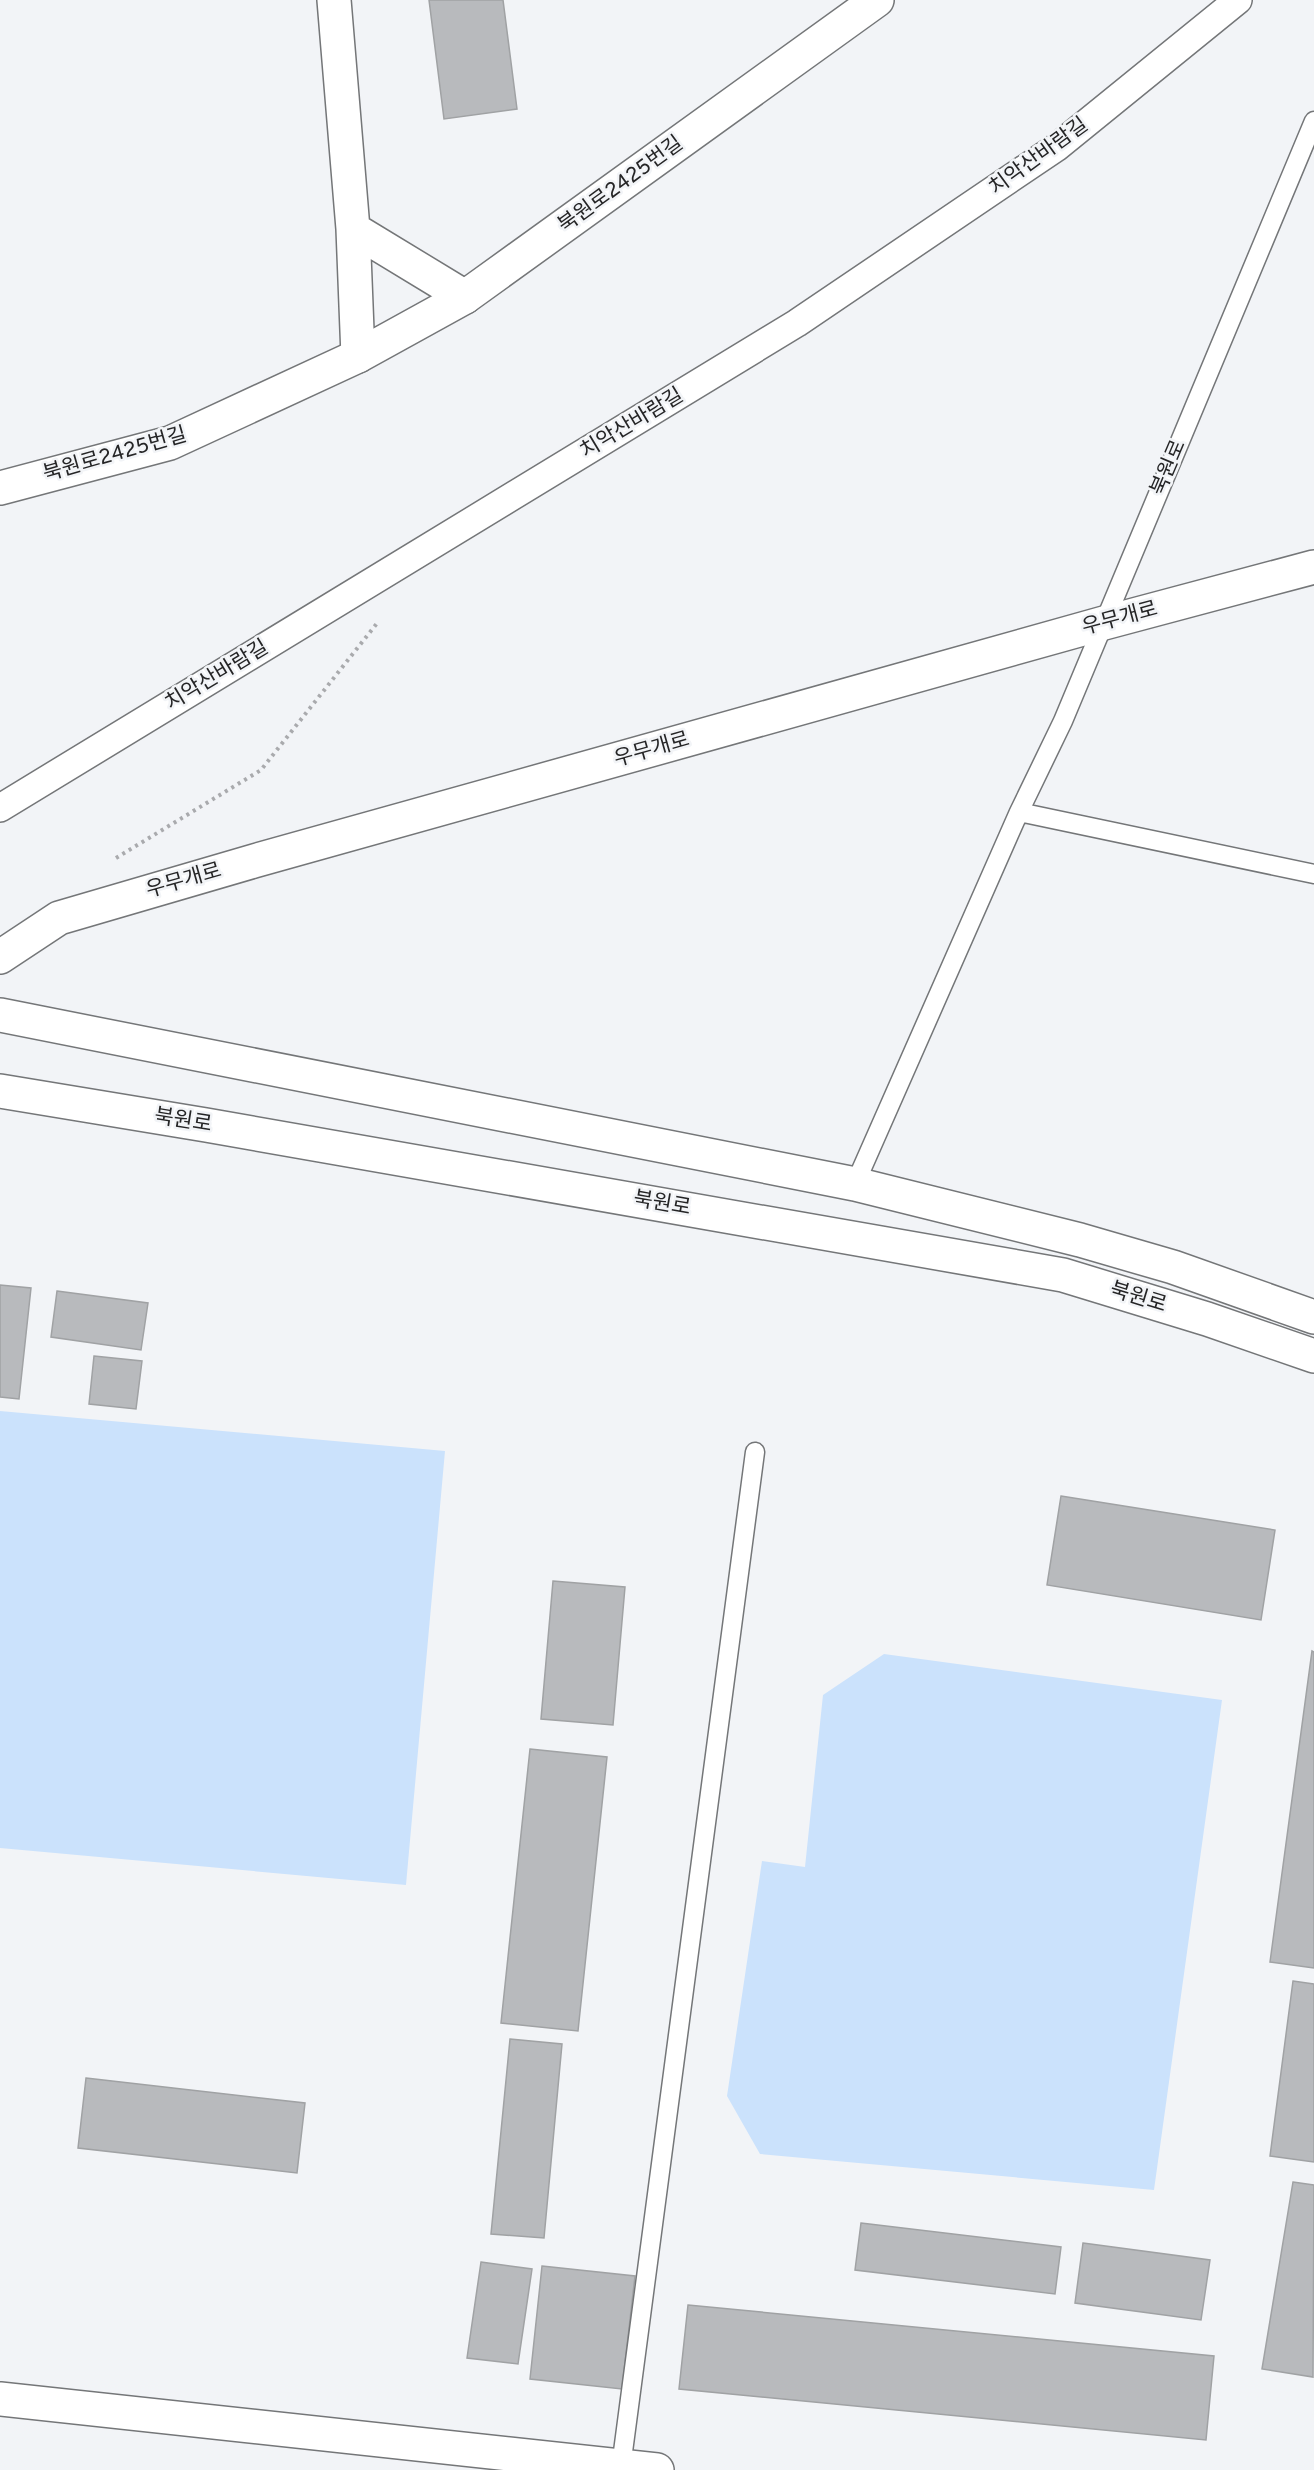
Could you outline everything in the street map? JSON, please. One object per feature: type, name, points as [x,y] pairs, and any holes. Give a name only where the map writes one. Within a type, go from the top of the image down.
[{"type":"street","points":[[334,0],[353,229],[357,356]]},
{"type":"street","name":"북원로2425번길","points":[[0,488],[170,443],[357,356],[465,297],[877,0]]},
{"type":"street","name":"치악산바람길","points":[[0,808],[797,323],[1057,147],[1238,0]]},
{"type":"street","points":[[353,229],[465,297]]},
{"type":"street","name":"우무개로","points":[[0,957],[59,918],[1104,623],[1314,567]]},
{"type":"street","name":"북원로","points":[[0,1014],[855,1184],[1080,1240],[1173,1267],[1314,1317]]},
{"type":"street","name":"북원로","points":[[0,1091],[1063,1275],[1207,1319],[1314,1356]]},
{"type":"street","points":[[0,2399],[621,2468],[657,2470]]},
{"type":"lane","name":"북원로","points":[[855,1184],[1019,812],[1063,721],[1314,121]]},
{"type":"lane","points":[[1019,812],[1314,874]]},
{"type":"lane","points":[[621,2468],[755,1452]]},
{"type":"path","points":[[106,864],[261,770],[385,613]]},
{"type":"shaded area","points":[[0,1411],[445,1451],[406,1885],[0,1848]]},
{"type":"shaded area","points":[[884,1654],[1222,1700],[1154,2190],[760,2154],[727,2096],[762,1861],[805,1867],[823,1695]]},
{"type":"building","points":[[429,0],[503,0],[517,109],[444,119]]},
{"type":"building","points":[[0,1285],[31,1288],[19,1399],[0,1397]]},
{"type":"building","points":[[57,1291],[148,1303],[141,1350],[51,1337]]},
{"type":"building","points":[[94,1356],[142,1361],[136,1409],[89,1404]]},
{"type":"building","points":[[1061,1496],[1275,1530],[1261,1620],[1047,1585]]},
{"type":"building","points":[[553,1581],[625,1587],[613,1725],[541,1719]]},
{"type":"building","points":[[1312,1651],[1314,1652],[1314,1968],[1270,1962]]},
{"type":"building","points":[[530,1749],[607,1757],[578,2031],[501,2023]]},
{"type":"building","points":[[1293,1981],[1314,1984],[1314,2162],[1270,2156]]},
{"type":"building","points":[[510,2039],[562,2044],[544,2238],[491,2234]]},
{"type":"building","points":[[86,2078],[305,2103],[297,2173],[78,2148]]},
{"type":"building","points":[[1293,2182],[1314,2185],[1313,2377],[1262,2369]]},
{"type":"building","points":[[861,2223],[1061,2247],[1055,2294],[855,2270]]},
{"type":"building","points":[[1083,2243],[1210,2260],[1201,2320],[1075,2303]]},
{"type":"building","points":[[481,2262],[532,2269],[518,2364],[467,2358]]},
{"type":"building","points":[[542,2266],[635,2276],[622,2389],[530,2379]]},
{"type":"building","points":[[688,2305],[1214,2356],[1206,2440],[679,2389]]}]
